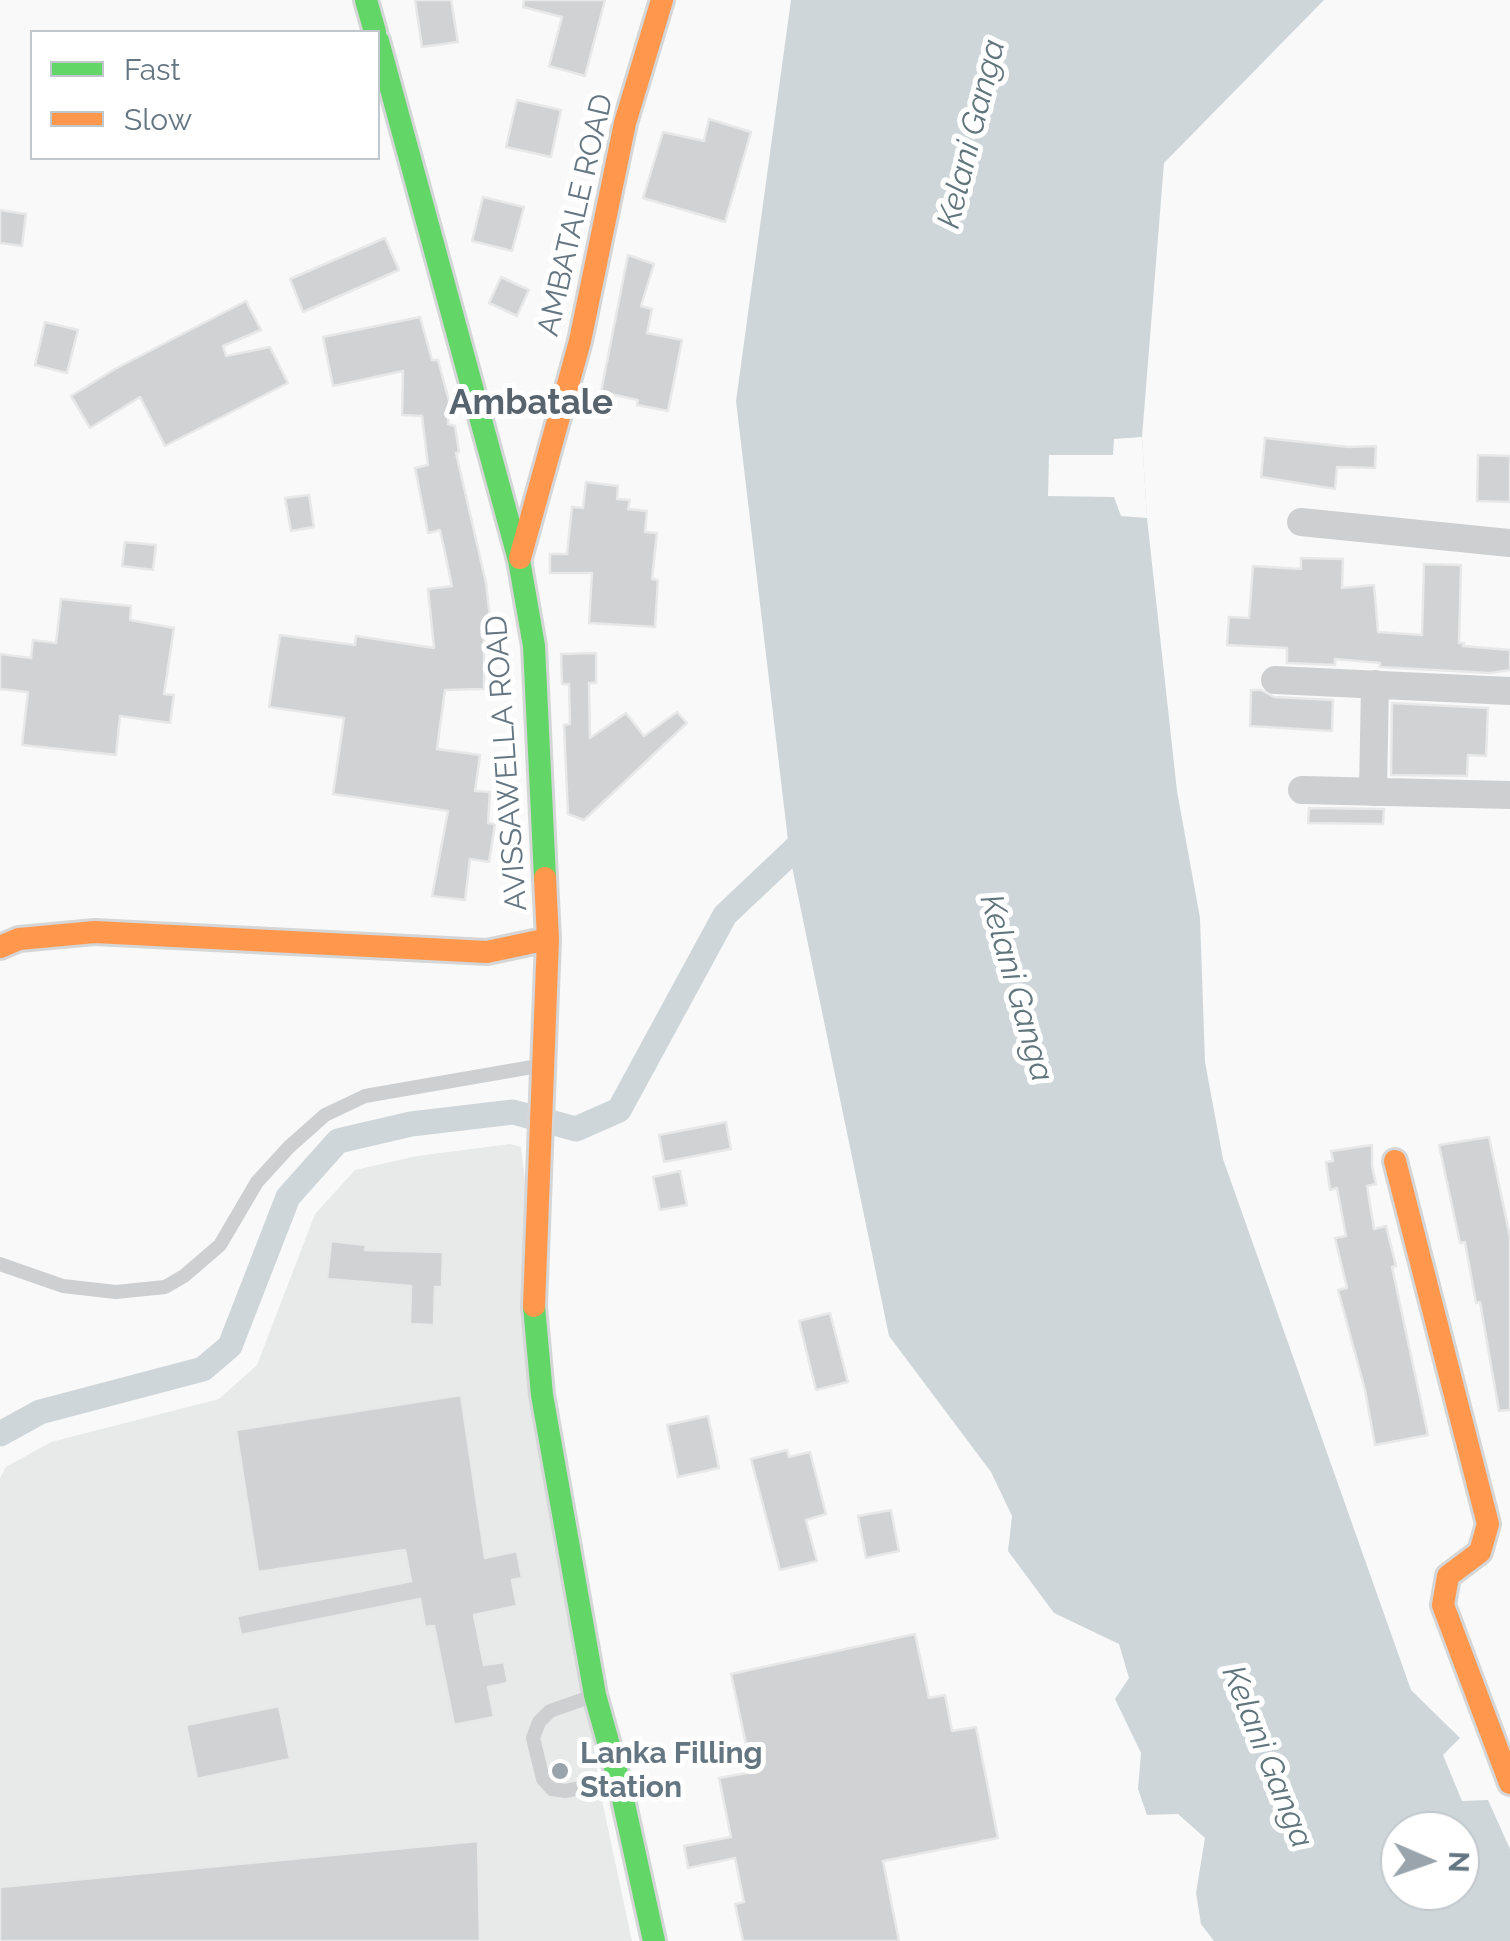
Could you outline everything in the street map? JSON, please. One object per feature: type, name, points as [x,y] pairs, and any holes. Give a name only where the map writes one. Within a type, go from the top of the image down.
[{"type":"main road","points":[[366,0],[374,30]]},
{"type":"main road","name":"AMBATALE ROAD","points":[[519,560],[580,341],[625,123],[662,0]]},
{"type":"main road","name":"AVISSAWELLA ROAD","points":[[380,48],[519,560],[534,646],[548,939],[534,1304],[542,1394],[595,1695]]},
{"type":"main road","points":[[0,947],[19,939],[94,932],[487,952],[548,939]]},
{"type":"main road","points":[[1395,1161],[1488,1524],[1480,1552],[1448,1576],[1443,1605],[1510,1784]]},
{"type":"main road","points":[[595,1695],[619,1781],[654,1941]]},
{"type":"street","points":[[1300,522],[1510,544]]},
{"type":"street","points":[[1275,680],[1510,691]]},
{"type":"street","points":[[1373,792],[1375,684]]},
{"type":"street","points":[[1302,790],[1510,795]]},
{"type":"lane","points":[[0,1264],[63,1286],[116,1292],[165,1287],[220,1245],[257,1182],[289,1146],[325,1116],[365,1096],[543,1072]]},
{"type":"lane","points":[[595,1695],[550,1711],[539,1722],[533,1738],[543,1780],[552,1789],[566,1790],[619,1781]]},
{"type":"shaded area","points":[[510,1144],[521,1147],[599,1786],[632,1941],[0,1941],[0,1478],[6,1467],[51,1442],[219,1399],[257,1365],[315,1214],[355,1170],[417,1156]]},
{"type":"water","name":"Kelani Ganga","points":[[791,0],[1324,0],[1164,163],[1142,437],[1147,518],[1177,791],[1200,918],[1205,1062],[1223,1159],[1411,1690],[1460,1738],[1443,1755],[1462,1801],[1488,1800],[1510,1849],[1510,1941],[1214,1941],[1201,1924],[1196,1893],[1205,1838],[1178,1814],[1147,1815],[1138,1789],[1141,1753],[1115,1699],[1129,1678],[1119,1644],[1054,1613],[1008,1551],[1012,1516],[991,1472],[889,1336],[790,857],[736,401]]},
{"type":"pier","points":[[1142,437],[1147,518],[1121,516],[1114,497],[1048,496],[1049,455],[1113,455],[1114,439]]},
{"type":"building","points":[[415,0],[451,0],[458,42],[422,47]]},
{"type":"building","points":[[524,0],[605,0],[585,76],[549,66],[562,17],[523,7]]},
{"type":"building","points":[[517,100],[561,110],[551,157],[506,147]]},
{"type":"building","points":[[709,119],[751,132],[725,222],[643,198],[663,132],[704,141]]},
{"type":"building","points":[[483,197],[524,207],[512,251],[472,241]]},
{"type":"building","points":[[0,210],[26,214],[22,246],[0,243]]},
{"type":"building","points":[[385,238],[399,270],[303,312],[290,279]]},
{"type":"building","points":[[628,255],[654,264],[641,306],[652,309],[647,333],[682,340],[668,411],[601,392]]},
{"type":"building","points":[[501,277],[529,290],[517,316],[489,303]]},
{"type":"building","points":[[246,301],[261,330],[223,346],[226,356],[270,347],[288,383],[165,446],[140,397],[90,428],[71,396]]},
{"type":"building","points":[[420,317],[449,401],[448,424],[455,426],[459,452],[456,453],[486,583],[491,627],[484,628],[484,689],[445,690],[437,749],[480,755],[475,791],[490,792],[488,823],[495,824],[489,862],[470,859],[465,900],[432,896],[448,811],[333,794],[344,718],[269,707],[280,635],[355,645],[356,636],[434,648],[428,589],[452,586],[440,530],[428,533],[415,468],[428,465],[422,416],[402,415],[403,371],[333,386],[323,337]]},
{"type":"building","points":[[45,322],[78,330],[67,373],[35,365]]},
{"type":"building","points":[[1265,438],[1376,446],[1375,468],[1337,467],[1335,489],[1261,477]]},
{"type":"building","points":[[1478,455],[1510,456],[1510,502],[1477,501]]},
{"type":"building","points":[[586,482],[618,486],[617,499],[630,500],[628,509],[647,511],[645,532],[657,533],[652,579],[658,580],[655,627],[589,623],[592,573],[550,573],[550,554],[567,554],[572,507],[583,508]]},
{"type":"building","points":[[309,495],[314,527],[291,531],[285,498]]},
{"type":"building","points":[[125,542],[156,545],[153,570],[122,566]]},
{"type":"building","points":[[1301,558],[1343,559],[1342,588],[1374,585],[1378,632],[1422,635],[1424,564],[1461,565],[1459,643],[1510,650],[1510,670],[1490,673],[1380,667],[1380,663],[1335,659],[1335,665],[1287,663],[1287,648],[1227,645],[1229,617],[1249,618],[1253,566],[1301,569]]},
{"type":"building","points":[[61,599],[131,606],[130,620],[174,628],[164,694],[174,695],[170,723],[120,716],[116,755],[22,745],[28,692],[0,689],[0,654],[31,658],[33,640],[56,643]]},
{"type":"building","points":[[596,653],[596,683],[589,683],[590,738],[626,713],[644,736],[677,712],[687,723],[584,820],[568,814],[564,725],[570,724],[569,684],[562,684],[561,654]]},
{"type":"building","points":[[1251,690],[1274,697],[1333,700],[1332,731],[1250,726]]},
{"type":"building","points":[[1392,703],[1488,708],[1486,756],[1468,755],[1467,776],[1391,775]]},
{"type":"building","points":[[1309,808],[1384,809],[1383,824],[1308,823]]},
{"type":"building","points":[[726,1122],[731,1149],[664,1162],[659,1135]]},
{"type":"building","points":[[1489,1137],[1510,1237],[1510,1410],[1499,1411],[1480,1302],[1476,1303],[1465,1242],[1460,1243],[1439,1145]]},
{"type":"building","points":[[1372,1145],[1376,1184],[1367,1186],[1374,1229],[1386,1226],[1428,1435],[1375,1445],[1365,1390],[1338,1290],[1347,1288],[1335,1238],[1346,1236],[1337,1188],[1330,1190],[1326,1162],[1333,1161],[1331,1151]]},
{"type":"building","points":[[680,1171],[687,1205],[660,1210],[653,1177]]},
{"type":"building","points":[[331,1241],[366,1245],[365,1250],[443,1252],[442,1287],[435,1287],[434,1325],[410,1324],[411,1286],[327,1279]]},
{"type":"building","points":[[830,1313],[848,1382],[816,1390],[799,1321]]},
{"type":"building","points":[[461,1395],[485,1558],[517,1551],[522,1578],[512,1580],[517,1606],[474,1615],[484,1665],[504,1662],[508,1683],[488,1687],[494,1717],[454,1725],[434,1626],[425,1627],[420,1599],[241,1635],[237,1616],[411,1581],[405,1550],[258,1572],[236,1430]]},
{"type":"building","points":[[708,1416],[719,1468],[678,1477],[667,1425]]},
{"type":"building","points":[[787,1450],[789,1457],[810,1452],[826,1514],[806,1520],[817,1561],[780,1570],[751,1459]]},
{"type":"building","points":[[891,1510],[899,1551],[866,1558],[858,1516]]},
{"type":"building","points":[[915,1634],[929,1698],[945,1695],[952,1731],[976,1727],[998,1838],[883,1861],[899,1941],[743,1941],[735,1904],[744,1902],[735,1858],[688,1868],[684,1846],[731,1837],[719,1778],[752,1772],[731,1674]]},
{"type":"building","points":[[279,1706],[290,1759],[197,1779],[186,1725]]},
{"type":"building","points":[[478,1841],[480,1941],[0,1941],[0,1887]]},
{"type":"waterway","points":[[0,1434],[40,1412],[203,1369],[230,1346],[288,1197],[338,1141],[411,1124],[513,1112],[576,1129],[619,1110],[725,915],[799,845],[814,839]]},
{"type":"traffic: fast","points":[[366,0],[374,30]]},
{"type":"traffic: fast","points":[[380,48],[519,560],[534,646],[545,878]]},
{"type":"traffic: fast","points":[[534,1306],[542,1395],[595,1695],[619,1781],[654,1941]]},
{"type":"traffic: slow","points":[[520,558],[580,341],[625,123],[662,0]]},
{"type":"traffic: slow","points":[[534,1306],[548,939],[545,878]]},
{"type":"traffic: slow","points":[[0,947],[19,939],[95,932],[487,952],[548,939]]},
{"type":"traffic: slow","points":[[1395,1161],[1488,1524],[1480,1552],[1448,1576],[1443,1605],[1510,1783]]},
{"type":"place","name":"Lanka Filling Station","points":[[560,1771]]},
{"type":"district","name":"Ambatale","points":[[531,403]]}]
